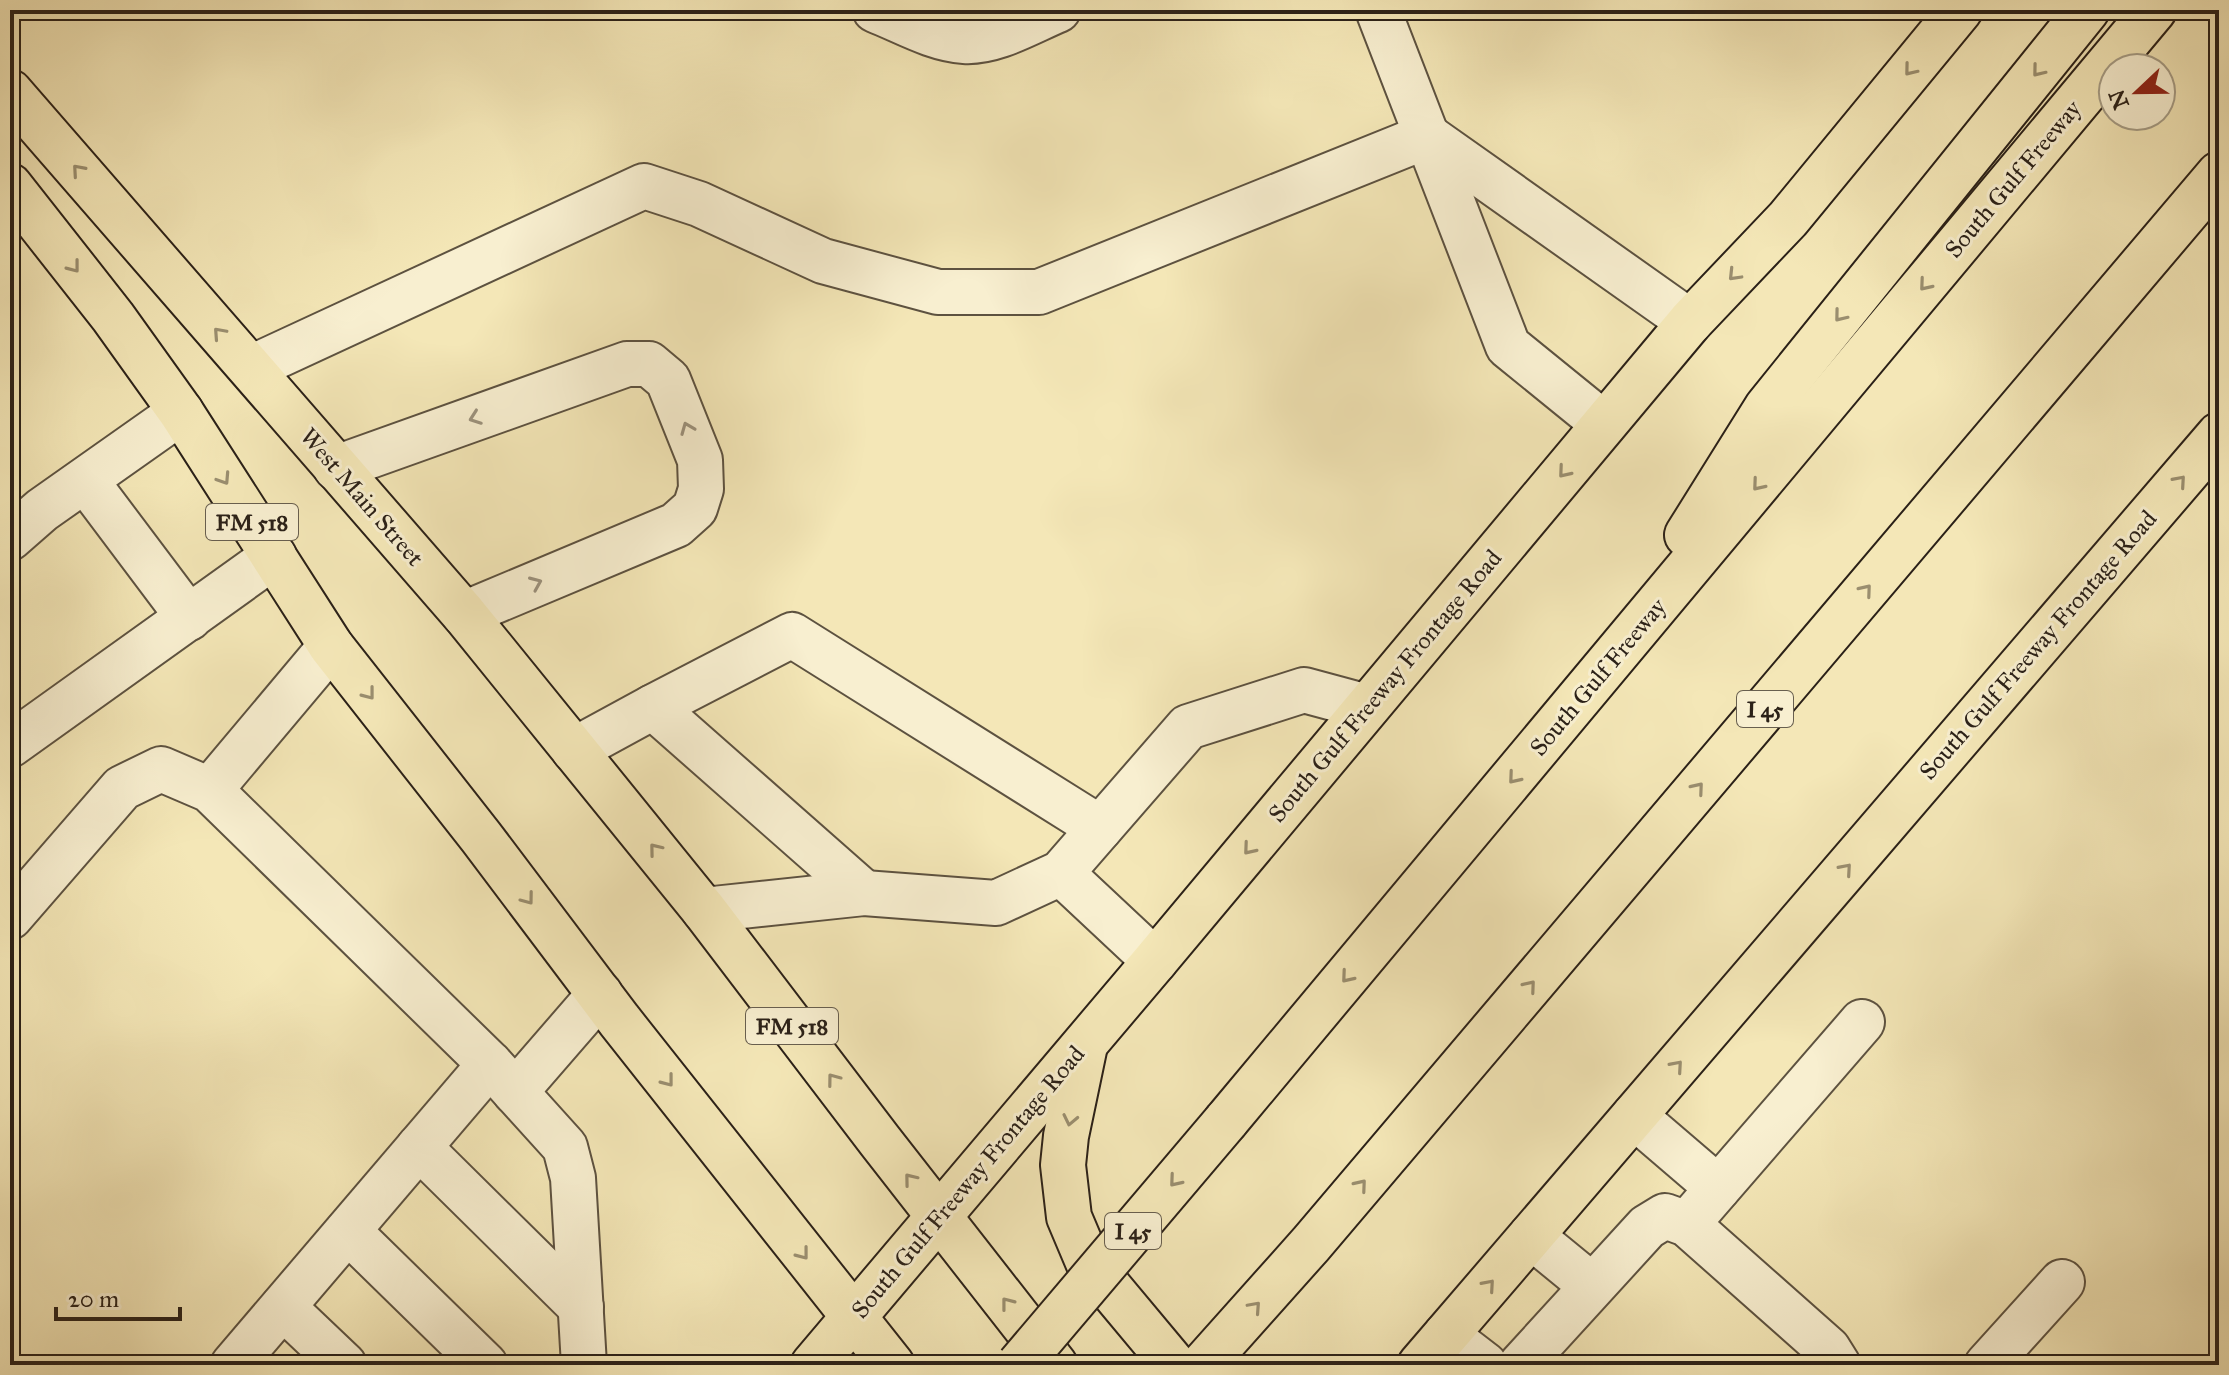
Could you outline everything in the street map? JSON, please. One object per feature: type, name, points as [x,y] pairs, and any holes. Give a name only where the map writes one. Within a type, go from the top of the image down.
[{"type":"main road","name":"South Gulf Freeway Frontage Road","points":[[813,1365],[1690,322],[1788,219],[1960,10]]},
{"type":"main road","points":[[1600,675],[1767,407],[2087,10]]},
{"type":"main road","name":"South Gulf Freeway","points":[[1038,1357],[1226,1121],[2154,10]]},
{"type":"main road","name":"West Main Street","points":[[10,92],[464,614],[704,910]]},
{"type":"main road","name":"I 45","points":[[1203,1365],[1311,1244],[2219,174]]},
{"type":"main road","name":"FM 518","points":[[10,186],[113,317],[181,412],[331,646],[892,1365]]},
{"type":"main road","name":"South Gulf Freeway Frontage Road","points":[[1433,1350],[2219,435]]},
{"type":"main road","name":"FM 518","points":[[704,910],[940,1217],[1038,1357]]},
{"type":"main road","points":[[1085,1044],[1063,1165],[1069,1217],[1088,1262],[1174,1365]]},
{"type":"lane","points":[[875,10],[932,33],[965,41],[997,35],[1058,10]]},
{"type":"lane","points":[[1378,10],[1508,346],[1604,424]]},
{"type":"lane","points":[[1427,136],[1690,322]]},
{"type":"lane","points":[[251,368],[644,186],[699,204],[823,261],[938,292],[1039,292],[1427,136]]},
{"type":"lane","points":[[336,468],[627,364],[649,364],[668,380],[700,460],[701,489],[695,508],[676,525],[464,614]]},
{"type":"lane","points":[[10,538],[42,510],[181,412]]},
{"type":"lane","points":[[86,481],[189,618]]},
{"type":"lane","points":[[10,745],[274,556]]},
{"type":"lane","points":[[574,750],[792,635],[1100,828]]},
{"type":"lane","points":[[210,790],[331,646]]},
{"type":"lane","points":[[704,910],[864,893],[996,903],[1061,873],[1188,727],[1304,690],[1367,707]]},
{"type":"lane","points":[[653,707],[864,893]]},
{"type":"lane","points":[[10,917],[122,788],[161,769],[210,790],[502,1078],[565,1147],[573,1178],[584,1365]]},
{"type":"lane","points":[[1061,873],[1155,961]]},
{"type":"lane","points":[[233,1365],[419,1147],[502,1078],[610,1007]]},
{"type":"lane","points":[[1687,1224],[1862,1022]]},
{"type":"lane","points":[[1634,1116],[1718,1188]]},
{"type":"lane","points":[[419,1147],[581,1307]]},
{"type":"lane","points":[[1521,1365],[1647,1227],[1665,1216],[1687,1224],[1828,1349],[1838,1365]]},
{"type":"lane","points":[[348,1231],[485,1365]]},
{"type":"lane","points":[[1531,1236],[1592,1286]]},
{"type":"lane","points":[[1987,1365],[2062,1282]]},
{"type":"lane","points":[[283,1307],[344,1365]]},
{"type":"lane","points":[[1433,1350],[1485,1365]]}]
